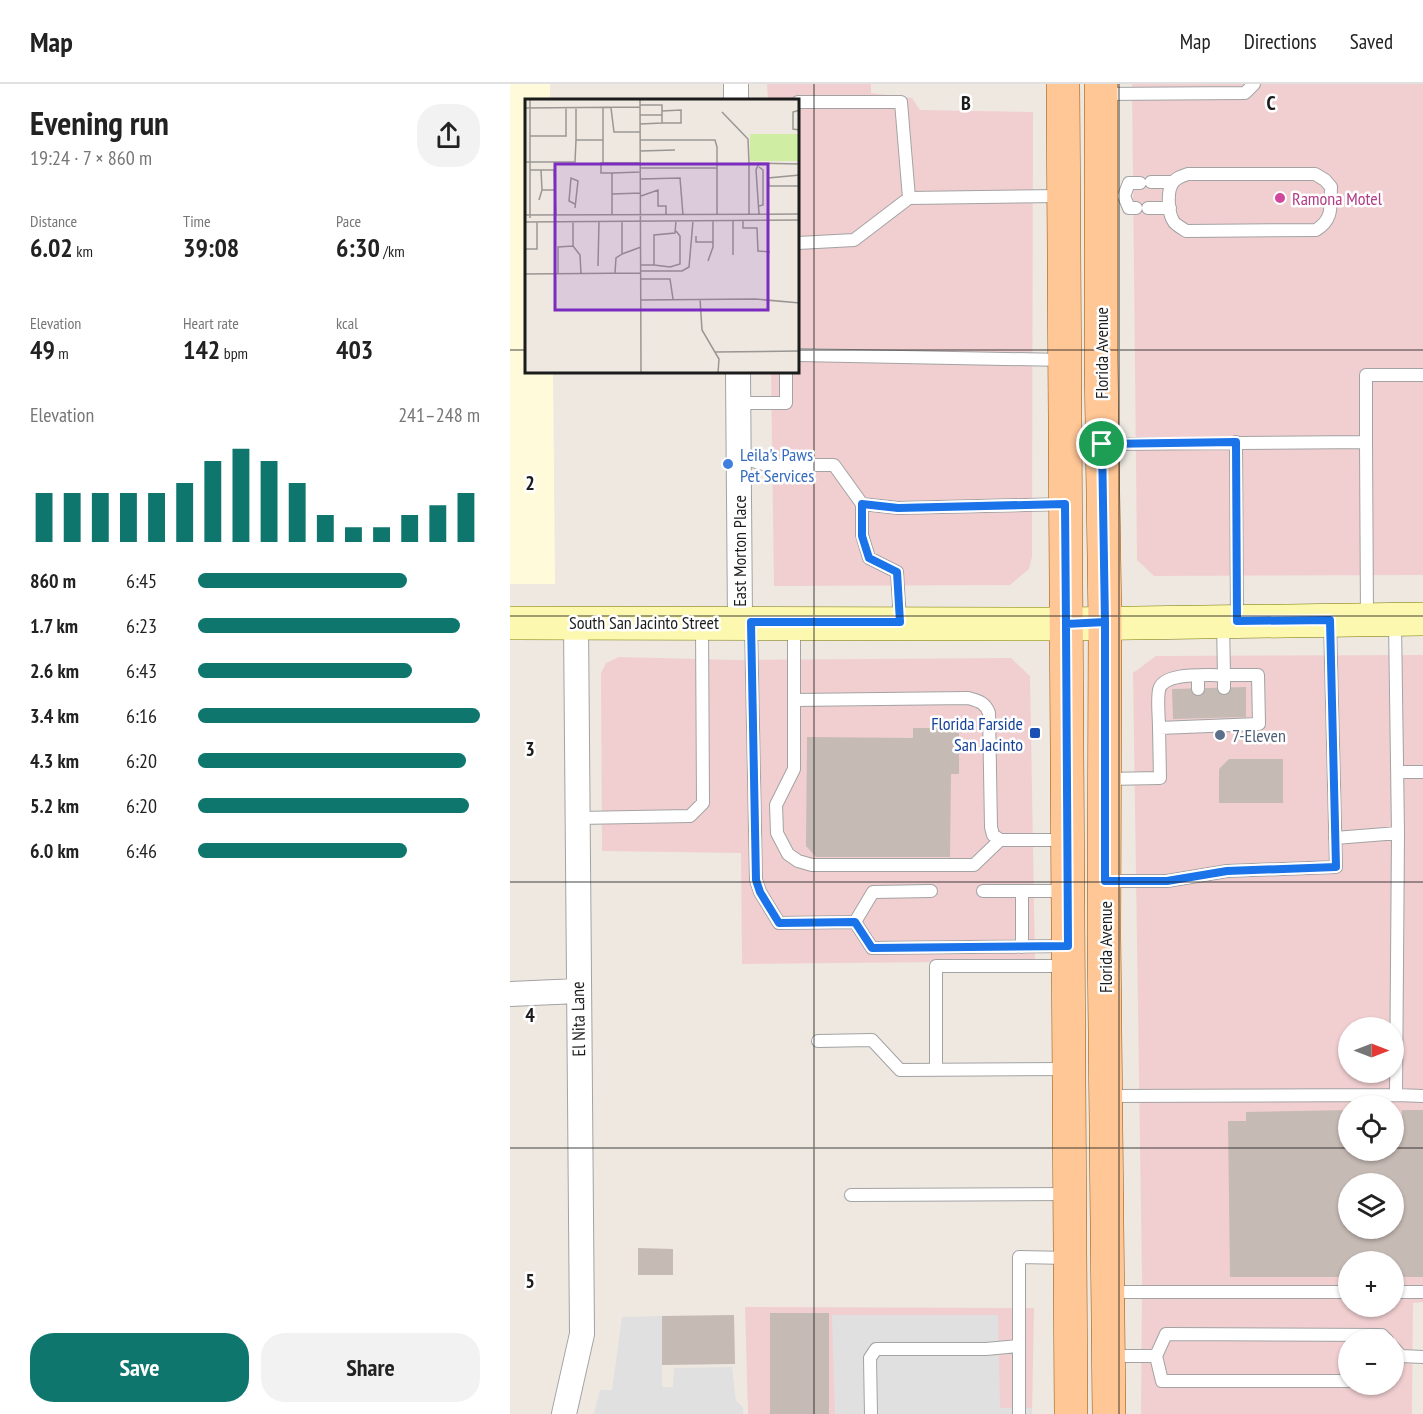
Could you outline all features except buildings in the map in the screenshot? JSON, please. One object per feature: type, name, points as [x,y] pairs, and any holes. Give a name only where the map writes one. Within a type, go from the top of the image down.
[{"type":"main road","name":"Florida Avenue","points":[[1063,84],[1071,1414]]},
{"type":"main road","name":"Florida Avenue","points":[[1101,89],[1113,196],[1102,444],[1109,1414]]},
{"type":"main road","name":"South San Jacinto Street","points":[[510,623],[1066,624],[1395,619]]},
{"type":"street","name":"East Morton Place","points":[[738,374],[746,622]]},
{"type":"street","name":"El Nita Lane","points":[[564,1414],[582,1334],[576,622]]},
{"type":"street","points":[[510,994],[578,991]]},
{"type":"lane","points":[[1101,89],[1245,93],[1254,84]]},
{"type":"lane","points":[[800,102],[901,102],[909,198]]},
{"type":"lane","points":[[1170,208],[1129,208],[1113,196],[1130,183],[1173,182],[1188,174],[1315,174],[1331,187],[1330,214],[1325,225],[1316,230],[1186,231],[1174,222],[1170,208],[1170,190],[1173,182]]},
{"type":"lane","points":[[800,243],[854,240],[909,198],[1064,196]]},
{"type":"lane","points":[[800,355],[1064,360]]},
{"type":"lane","points":[[738,403],[786,403],[786,374]]},
{"type":"lane","points":[[1396,1095],[1398,833],[1395,619],[1366,442],[1366,375],[1423,375]]},
{"type":"lane","points":[[1224,682],[1230,621],[1236,442]]},
{"type":"lane","points":[[1102,444],[1366,442]]},
{"type":"lane","points":[[739,457],[767,465],[834,465],[862,504],[862,536],[869,558],[897,572],[900,622]]},
{"type":"lane","points":[[862,504],[898,508],[1065,504]]},
{"type":"lane","points":[[1105,881],[1167,881],[1227,871],[1336,867],[1330,620]]},
{"type":"lane","points":[[578,818],[690,816],[703,803],[702,622]]},
{"type":"lane","points":[[746,622],[756,880],[760,892],[779,923],[855,922]]},
{"type":"lane","points":[[794,622],[794,769],[776,805],[777,833],[788,854],[798,861],[812,865],[974,865],[1000,840]]},
{"type":"lane","points":[[1105,779],[1160,778],[1159,689],[1164,681],[1172,677],[1198,682],[1224,682],[1258,675],[1259,724],[1199,722],[1160,728]]},
{"type":"lane","points":[[794,700],[968,698],[981,701],[990,712],[991,827],[993,835],[1000,840],[1067,840]]},
{"type":"lane","points":[[1397,772],[1423,772]]},
{"type":"lane","points":[[1335,838],[1398,833]]},
{"type":"lane","points":[[855,922],[873,892],[931,891]]},
{"type":"lane","points":[[983,891],[1068,891]]},
{"type":"lane","points":[[1022,891],[1023,947]]},
{"type":"lane","points":[[855,922],[872,948],[1023,947],[1068,956]]},
{"type":"lane","points":[[936,1070],[936,966],[1068,956]]},
{"type":"lane","points":[[818,1041],[872,1040],[900,1070],[1069,1069]]},
{"type":"lane","points":[[1404,1095],[1423,1096]]},
{"type":"lane","points":[[1107,1096],[1338,1096]]},
{"type":"lane","points":[[851,1195],[1070,1194]]},
{"type":"lane","points":[[1019,1414],[1019,1257],[1070,1258]]},
{"type":"lane","points":[[1108,1292],[1338,1292]]},
{"type":"lane","points":[[1404,1292],[1423,1292]]},
{"type":"lane","points":[[1338,1335],[1166,1334],[1156,1356],[1162,1381],[1338,1381]]},
{"type":"lane","points":[[871,1414],[870,1358],[876,1349],[1019,1346]]},
{"type":"lane","points":[[1108,1356],[1156,1356]]},
{"type":"lane","points":[[1404,1357],[1423,1357]]},
{"type":"shaded area","points":[[510,84],[550,84],[550,99],[525,99],[525,374],[553,374],[555,584],[510,584]]},
{"type":"shaded area","points":[[767,84],[871,84],[871,93],[912,98],[920,110],[1033,112],[1032,557],[1029,569],[1010,585],[774,586],[771,374],[800,374],[800,99],[768,99]]},
{"type":"shaded area","points":[[1132,84],[1423,84],[1423,575],[1154,576],[1137,560]]},
{"type":"shaded area","points":[[1423,655],[1423,1302],[1413,1303],[1412,1414],[1141,1414],[1142,1279],[1133,673],[1156,656]]},
{"type":"shaded area","points":[[619,657],[738,660],[1011,658],[1030,676],[1035,961],[742,964],[741,853],[602,851],[601,673],[606,663]]},
{"type":"shaded area","points":[[745,1307],[1034,1308],[1032,1414],[748,1414]]},
{"type":"shaded area","points":[[832,1315],[998,1315],[1000,1408],[1032,1408],[1032,1414],[835,1414]]},
{"type":"shaded area","points":[[662,1316],[662,1387],[673,1387],[674,1368],[732,1367],[736,1401],[743,1407],[743,1414],[594,1414],[600,1390],[612,1390],[622,1317]]},
{"type":"place","name":"Ramona Motel","points":[[1280,198]]},
{"type":"place","name":"Leila's Paws Pet Services","points":[[728,464]]},
{"type":"place","name":"Florida Farside San Jacinto","points":[[1035,733]]},
{"type":"place","name":"7-Eleven","points":[[1220,735]]},
{"type":"route","points":[[1102,444],[1105,622],[1066,624],[1065,504],[898,508],[862,504],[862,536],[869,558],[897,572],[900,622],[751,622],[756,880],[760,892],[779,923],[855,922],[872,948],[1068,946],[1066,624],[1105,622],[1105,881],[1167,881],[1227,871],[1336,867],[1330,620],[1237,621],[1236,442],[1102,444]]}]
